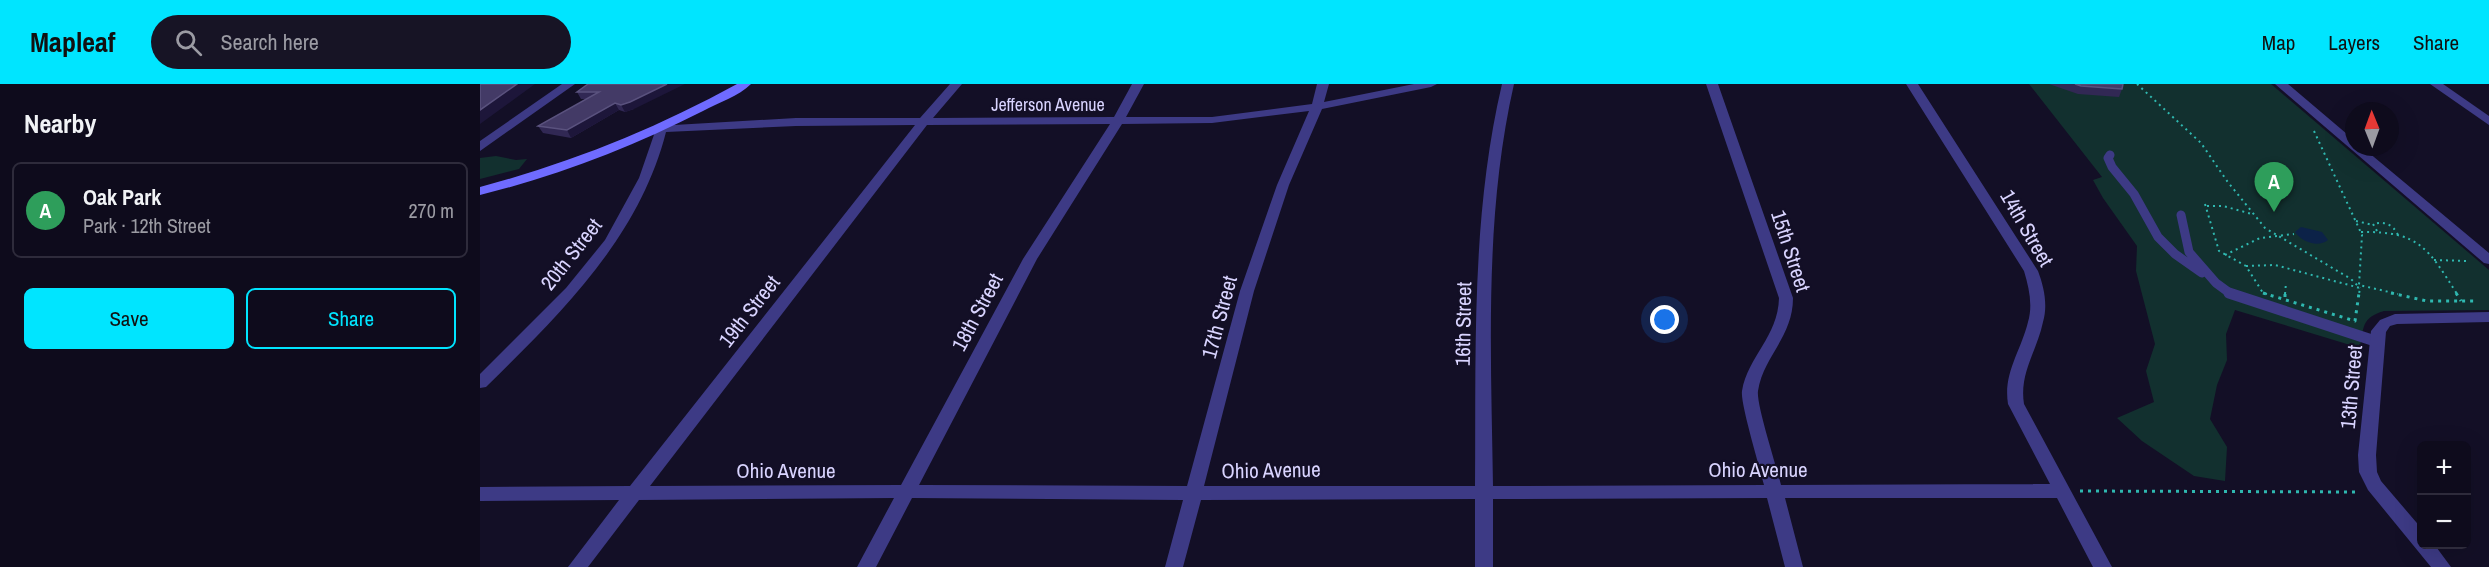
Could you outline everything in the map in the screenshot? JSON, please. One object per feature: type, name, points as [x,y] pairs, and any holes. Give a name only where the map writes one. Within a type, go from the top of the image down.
[{"type":"street","points":[[480,147],[569,84]]},
{"type":"street","points":[[480,191],[556,169],[661,129],[745,84]]},
{"type":"street","name":"19th Street","points":[[578,567],[923,122],[956,84]]},
{"type":"street","name":"18th Street","points":[[866,567],[1030,259],[1117,122],[1138,84]]},
{"type":"street","name":"17th Street","points":[[1174,567],[1250,281],[1283,185],[1317,107],[1323,84]]},
{"type":"street","name":"Jefferson Avenue","points":[[661,129],[784,122],[1212,120],[1317,107],[1431,84]]},
{"type":"street","name":"16th Street","points":[[1484,567],[1483,308],[1487,219],[1496,147],[1508,84]]},
{"type":"street","name":"15th Street","points":[[1712,84],[1786,298],[1787,306],[1783,324],[1755,373],[1749,394],[1794,567]]},
{"type":"street","name":"14th Street","points":[[1912,84],[2031,271],[2037,288],[2036,323],[2013,382],[2013,393],[2016,404],[2103,567]]},
{"type":"street","points":[[2280,84],[2345,138]]},
{"type":"street","points":[[2436,84],[2489,121]]},
{"type":"street","name":"20th Street","points":[[480,383],[562,301],[603,252],[642,187],[661,129]]},
{"type":"street","points":[[2367,156],[2485,257]]},
{"type":"street","name":"13th Street","points":[[2417,538],[2379,492],[2368,472],[2367,455],[2379,332],[2385,323],[2395,319],[2489,317]]},
{"type":"street","name":"Ohio Avenue","points":[[480,494],[1092,491],[1890,493],[2063,491]]},
{"type":"street","name":"13th Street","points":[[2426,549],[2442,567]]},
{"type":"lane","points":[[2110,155],[2108,158],[2112,166],[2134,194],[2162,243],[2232,295],[2378,342]]},
{"type":"lane","points":[[2181,215],[2189,252],[2212,279]]},
{"type":"path","points":[[2137,84],[2201,142],[2253,214],[2277,236],[2360,287]]},
{"type":"path","points":[[2253,214],[2223,206],[2206,205],[2219,251],[2246,266],[2263,292],[2355,321],[2360,287],[2361,232],[2310,122]]},
{"type":"path","points":[[2356,221],[2373,225],[2385,223],[2395,229],[2398,235]]},
{"type":"path","points":[[2373,225],[2377,231]]},
{"type":"path","points":[[2361,232],[2377,231],[2421,243],[2461,301]]},
{"type":"path","points":[[2225,255],[2260,238],[2294,234]]},
{"type":"path","points":[[2434,260],[2485,257]]},
{"type":"path","points":[[2246,266],[2275,265],[2427,302],[2479,302]]},
{"type":"path","points":[[2284,299],[2286,283]]},
{"type":"path","points":[[2063,491],[2379,492]]},
{"type":"green space","points":[[2029,84],[2271,84],[2345,147],[2345,156],[2355,156],[2489,270],[2489,310],[2384,311],[2367,320],[2360,348],[2235,310],[2226,334],[2227,360],[2217,385],[2210,419],[2227,447],[2225,481],[2194,476],[2142,441],[2117,418],[2154,402],[2146,371],[2155,344],[2136,271],[2137,246],[2093,180],[2102,177]]},
{"type":"green space","points":[[496,156],[516,160],[527,159],[519,169],[480,179],[480,158]]},
{"type":"water","points":[[2301,227],[2322,232],[2328,240],[2320,244],[2306,241],[2295,232]]},
{"type":"building","points":[[480,84],[517,84],[480,110]]},
{"type":"building","points":[[588,84],[667,84],[630,102],[621,105],[615,103],[567,130],[538,126],[599,92],[577,92]]},
{"type":"building","points":[[2075,84],[2123,84],[2122,89]]},
{"type":"place","name":"Oak Park","points":[[2274,212]]}]
